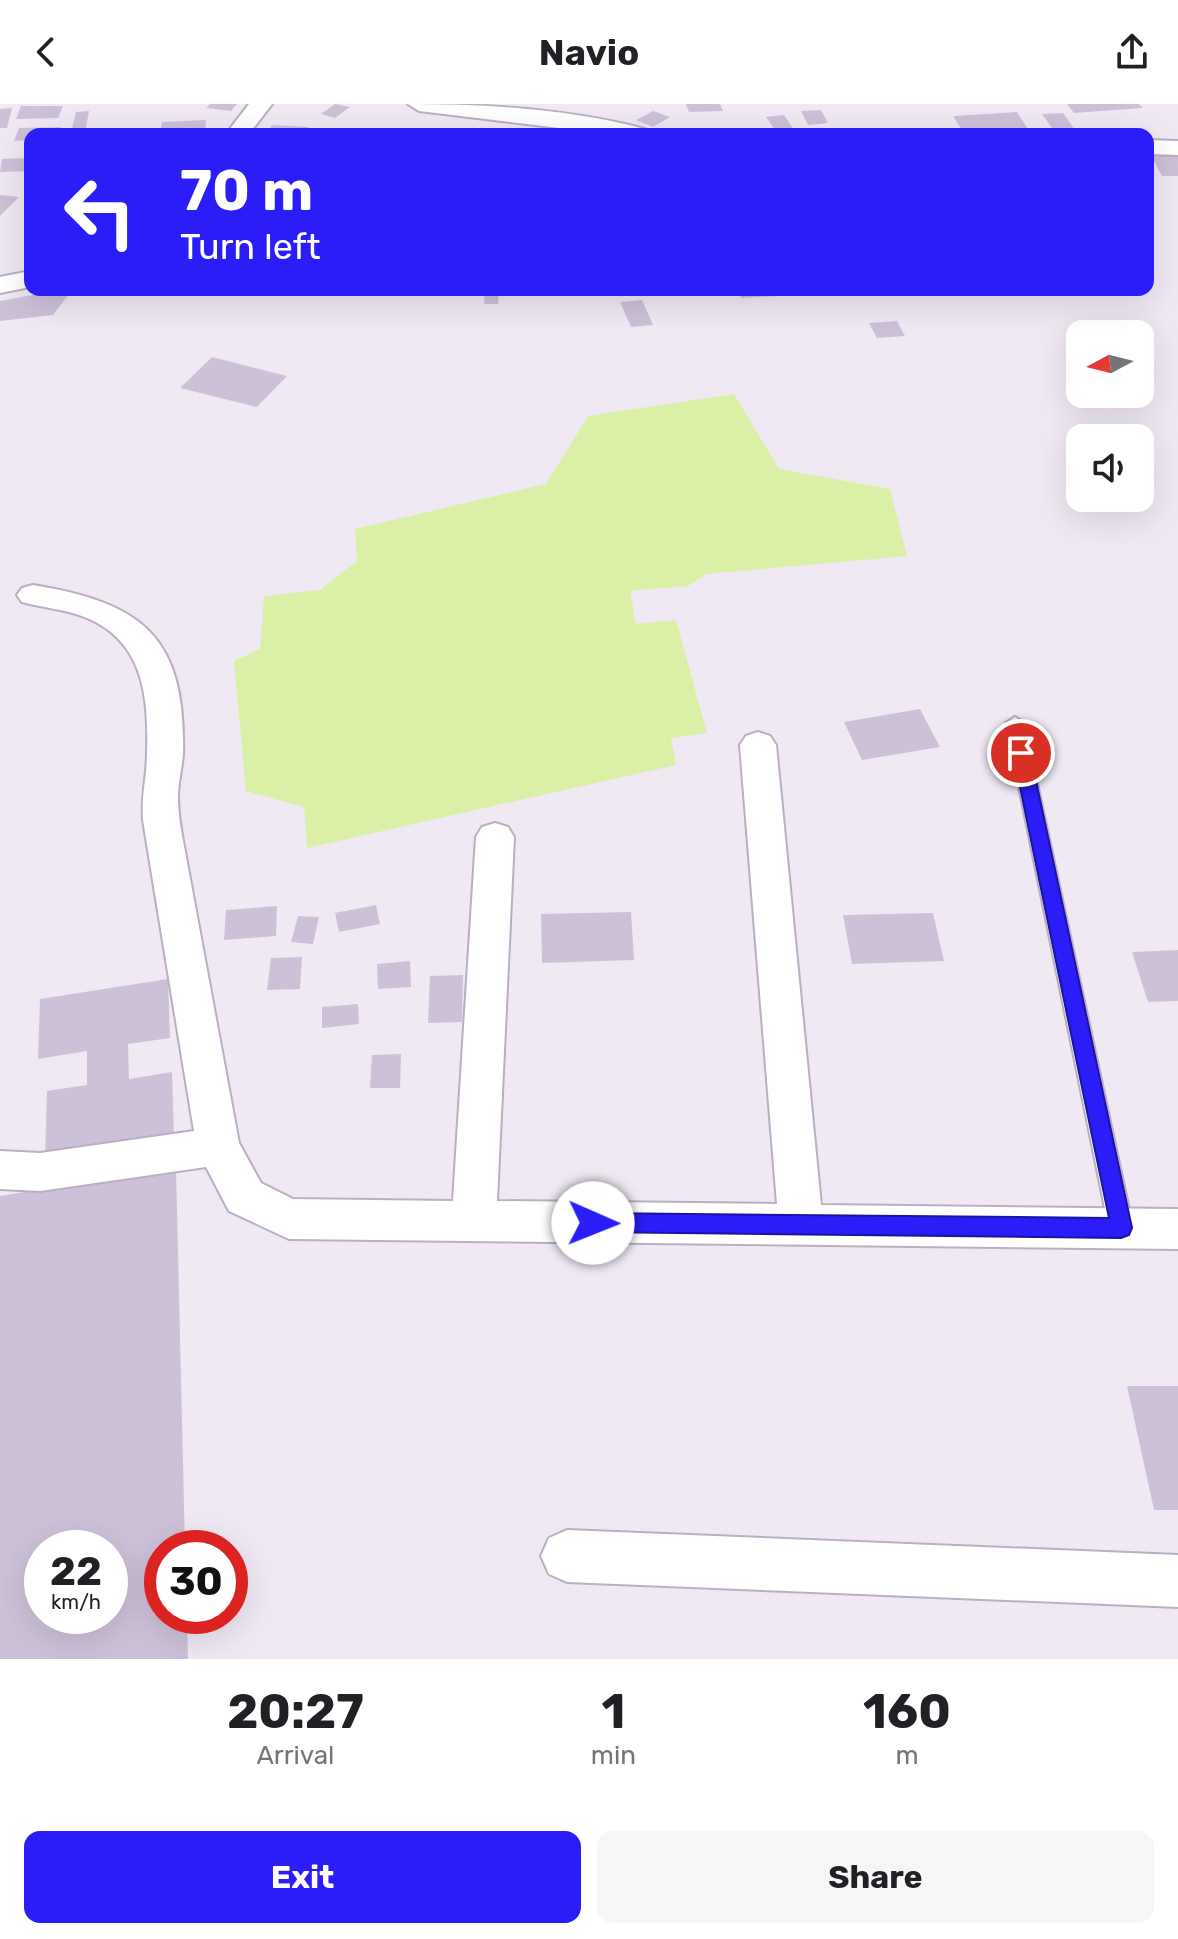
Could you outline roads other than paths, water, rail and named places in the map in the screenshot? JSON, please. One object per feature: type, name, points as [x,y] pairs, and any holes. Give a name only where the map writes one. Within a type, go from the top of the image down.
[{"type":"street","points":[[242,128],[261,104]]},
{"type":"street","points":[[419,104],[614,128]]},
{"type":"street","points":[[1154,147],[1178,148]]},
{"type":"street","points":[[0,285],[24,280]]},
{"type":"street","points":[[33,595],[71,600],[111,616],[141,638],[163,687],[165,754],[160,804],[218,1146],[245,1197],[289,1219],[1178,1229]]},
{"type":"street","points":[[758,745],[801,1225]]},
{"type":"street","points":[[474,1221],[495,837]]},
{"type":"street","points":[[0,1170],[40,1172],[218,1146]]},
{"type":"street","points":[[567,1556],[1178,1581]]},
{"type":"lane","points":[[1015,723],[1121,1228]]}]
